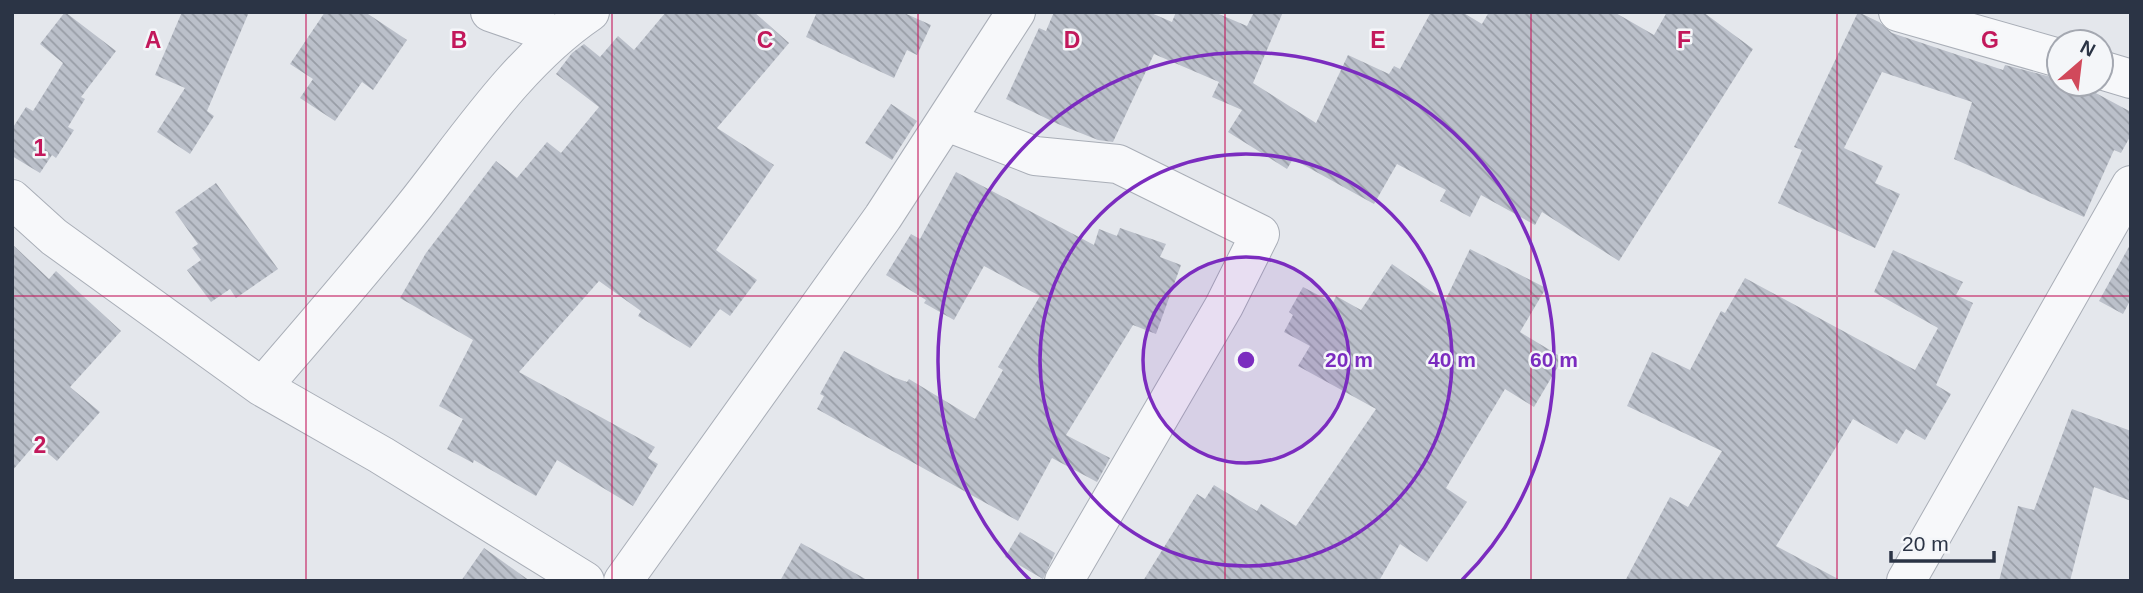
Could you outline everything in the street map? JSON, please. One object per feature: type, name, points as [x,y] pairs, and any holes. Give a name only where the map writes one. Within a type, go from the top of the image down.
[{"type":"street","points":[[490,12],[556,35]]},
{"type":"street","points":[[262,387],[364,269],[504,93],[556,35],[590,12]]},
{"type":"street","points":[[623,581],[947,122],[1016,12]]},
{"type":"street","points":[[1898,12],[2045,54]]},
{"type":"street","points":[[947,122],[1035,156],[1118,164],[1260,234],[1224,306],[1064,581]]},
{"type":"street","points":[[1906,581],[2131,185]]},
{"type":"street","points":[[12,198],[54,237],[140,302],[262,387],[381,455],[585,581]]},
{"type":"building","points":[[65,12],[116,51],[81,97],[85,99],[68,127],[74,130],[56,158],[52,155],[40,173],[12,156],[12,129],[26,107],[33,111],[63,63],[40,44]]},
{"type":"building","points":[[182,12],[249,12],[207,111],[214,116],[190,154],[157,132],[185,88],[155,75]]},
{"type":"building","points":[[325,12],[365,12],[407,40],[373,90],[362,82],[335,121],[300,98],[313,79],[290,64]]},
{"type":"building","points":[[666,12],[754,12],[789,43],[717,128],[774,165],[716,250],[757,280],[730,316],[720,309],[690,348],[638,316],[641,311],[599,281],[519,372],[655,447],[648,458],[658,464],[633,506],[557,460],[536,496],[474,460],[473,463],[447,449],[463,419],[439,406],[473,340],[400,298],[426,253],[496,161],[517,178],[547,142],[561,153],[599,107],[556,74],[572,53],[584,44],[600,57],[618,36],[634,50]]},
{"type":"building","points":[[817,12],[902,12],[931,25],[917,55],[907,50],[894,78],[806,37]]},
{"type":"building","points":[[1054,12],[1149,12],[1172,22],[1176,12],[1214,12],[1247,26],[1254,12],[1283,12],[1253,83],[1316,123],[1348,55],[1389,74],[1394,66],[1400,69],[1431,12],[1462,12],[1482,24],[1489,12],[1614,12],[1654,35],[1667,12],[1703,12],[1753,49],[1619,261],[1542,212],[1535,225],[1481,195],[1470,217],[1440,201],[1446,190],[1397,164],[1374,204],[1293,159],[1287,169],[1228,132],[1242,110],[1212,97],[1219,82],[1154,54],[1113,142],[1098,140],[1058,124],[1006,99],[1039,28],[1046,31]]},
{"type":"building","points":[[1858,12],[1879,22],[1892,33],[2003,70],[2005,65],[2045,75],[2045,98],[2105,98],[2131,112],[2131,135],[2121,153],[2114,150],[2084,217],[1954,159],[1972,102],[1882,72],[1844,148],[1883,166],[1875,183],[1900,194],[1875,248],[1778,203],[1802,150],[1794,147]]},
{"type":"building","points":[[891,104],[917,121],[892,160],[865,143]]},
{"type":"building","points":[[956,172],[1094,245],[1099,229],[1117,236],[1120,228],[1166,244],[1160,257],[1181,265],[1156,334],[1133,325],[1066,435],[1110,458],[1097,482],[1052,458],[1018,521],[817,409],[824,396],[820,394],[844,351],[893,377],[907,382],[909,379],[975,419],[1003,370],[998,367],[1040,296],[984,266],[954,320],[924,303],[926,300],[886,275],[911,234],[920,239]]},
{"type":"building","points":[[216,183],[278,269],[236,298],[230,289],[211,302],[187,270],[201,260],[192,248],[198,244],[175,212]]},
{"type":"building","points":[[2131,243],[2131,299],[2123,314],[2099,301]]},
{"type":"building","points":[[12,244],[49,279],[56,271],[121,331],[70,387],[100,412],[57,461],[36,443],[12,471]]},
{"type":"building","points":[[1470,249],[1546,288],[1520,332],[1563,358],[1534,407],[1505,389],[1446,488],[1467,502],[1427,562],[1400,544],[1379,581],[1143,581],[1197,494],[1205,499],[1214,485],[1257,511],[1261,504],[1296,526],[1376,409],[1298,366],[1310,346],[1284,332],[1293,315],[1289,312],[1303,287],[1333,303],[1336,296],[1361,310],[1392,264],[1445,301]]},
{"type":"building","points":[[1893,250],[1963,282],[1956,295],[1973,303],[1936,385],[1951,394],[1925,440],[1906,429],[1897,444],[1853,419],[1776,546],[1842,581],[1625,581],[1670,497],[1688,507],[1722,451],[1627,406],[1652,352],[1690,370],[1721,311],[1725,313],[1745,278],[1915,370],[1938,328],[1874,292]]},
{"type":"building","points":[[2072,409],[2131,431],[2131,501],[2094,487],[2070,581],[1999,581],[2018,506],[2034,510]]},
{"type":"building","points":[[1020,532],[1055,553],[1043,579],[1005,557]]},
{"type":"building","points":[[801,543],[869,581],[780,581]]},
{"type":"building","points":[[484,548],[530,581],[461,581]]}]
